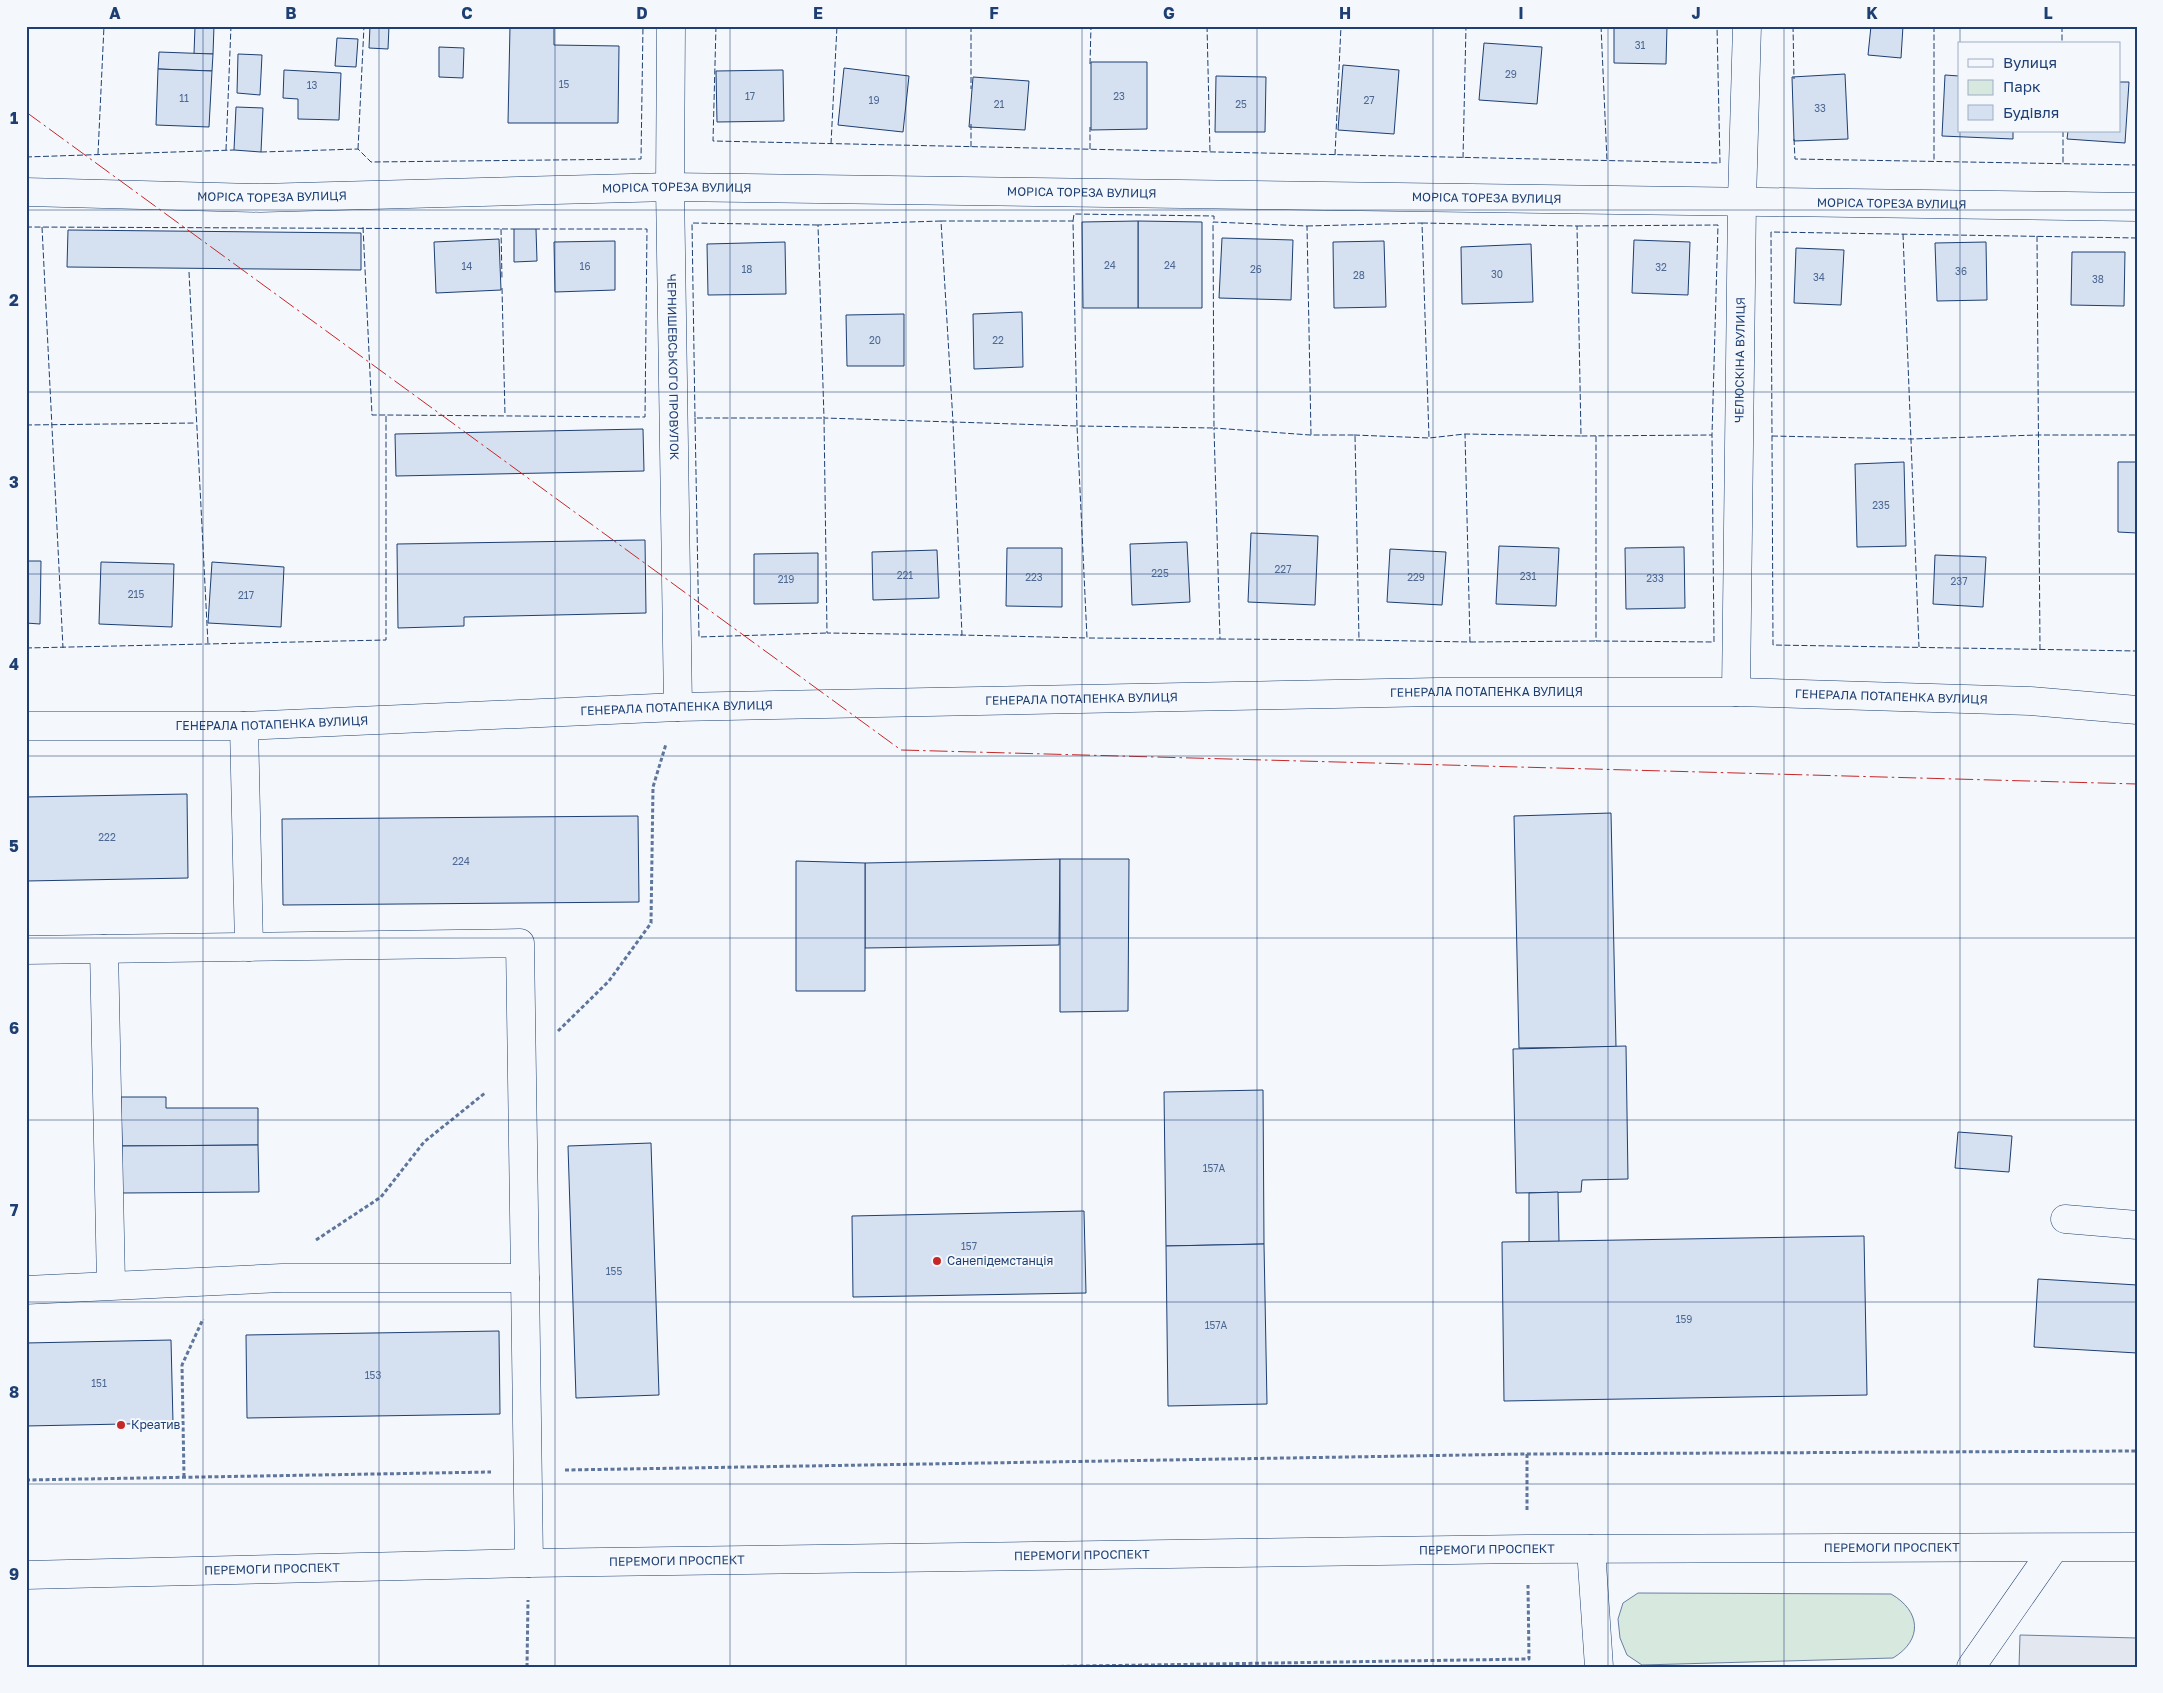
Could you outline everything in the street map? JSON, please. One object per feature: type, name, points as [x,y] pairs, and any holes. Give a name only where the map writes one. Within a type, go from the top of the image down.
[{"type":"street","name":"ЧЕРНИШЕВСЬКОГО ПРОВУЛОК","points":[[672,26],[670,188],[678,707]]},
{"type":"street","name":"ЧЕЛЮСКІНА ВУЛИЦЯ","points":[[1736,692],[1742,201],[1747,26]]},
{"type":"street","name":"МОРІСА ТОРЕЗА ВУЛИЦЯ","points":[[26,192],[260,198],[670,188],[2137,207]]},
{"type":"street","name":"ГЕНЕРАЛА ПОТАПЕНКА ВУЛИЦЯ","points":[[26,726],[244,726],[678,707],[1437,692],[1736,692],[2030,701],[2137,710]]},
{"type":"street","points":[[244,726],[249,947]]},
{"type":"street","points":[[26,950],[520,943],[529,1563]]},
{"type":"street","points":[[104,949],[111,1284]]},
{"type":"street","points":[[2065,1219],[2137,1225]]},
{"type":"street","points":[[26,1290],[111,1284],[221,1280],[525,1278]]},
{"type":"street","name":"ПЕРЕМОГИ ПРОСПЕКТ","points":[[26,1575],[529,1563],[1591,1549],[2137,1547]]},
{"type":"street","points":[[1971,1667],[2054,1548]]},
{"type":"street","points":[[1591,1549],[1599,1667]]},
{"type":"path","points":[[184,1477],[182,1365],[221,1280]]},
{"type":"path","points":[[26,1480],[1536,1454],[2137,1452]]},
{"type":"path","points":[[527,1667],[529,1563]]},
{"type":"path","points":[[1021,1667],[1287,1665],[1529,1659]]},
{"type":"green space","points":[[1638,1593],[1891,1594],[1908,1609],[1913,1617],[1915,1626],[1910,1643],[1893,1658],[1642,1665],[1627,1655],[1620,1638],[1618,1619],[1623,1603]]},
{"type":"shaded area","points":[[2020,1635],[2137,1638],[2137,1667],[2019,1667]]},
{"type":"building","points":[[195,26],[214,26],[213,54],[194,54]]},
{"type":"building","points":[[370,26],[389,26],[388,49],[369,48]]},
{"type":"building","points":[[510,26],[554,26],[554,45],[619,46],[618,123],[508,123]]},
{"type":"building","points":[[1614,26],[1667,26],[1666,64],[1614,63]]},
{"type":"building","points":[[1871,26],[1903,26],[1901,58],[1868,55]]},
{"type":"building","points":[[337,38],[358,39],[356,67],[335,66]]},
{"type":"building","points":[[1484,43],[1542,47],[1537,104],[1479,100]]},
{"type":"building","points":[[439,47],[464,48],[463,78],[439,77]]},
{"type":"building","points":[[159,52],[213,54],[212,71],[158,69]]},
{"type":"building","points":[[238,54],[262,55],[260,95],[237,93]]},
{"type":"building","points":[[1091,62],[1147,62],[1147,129],[1091,130]]},
{"type":"building","points":[[1343,65],[1399,70],[1394,134],[1338,130]]},
{"type":"building","points":[[844,68],[909,76],[903,132],[838,125]]},
{"type":"building","points":[[158,69],[212,71],[209,127],[156,125]]},
{"type":"building","points":[[284,70],[341,73],[339,120],[298,119],[298,99],[283,98]]},
{"type":"building","points":[[783,70],[784,121],[717,122],[716,71]]},
{"type":"building","points":[[1845,74],[1848,139],[1794,141],[1792,77]]},
{"type":"building","points":[[1945,75],[1958,76],[1958,132],[2013,132],[2013,139],[1942,136]]},
{"type":"building","points":[[1216,76],[1266,77],[1265,132],[1215,132]]},
{"type":"building","points":[[973,77],[1029,81],[1025,130],[969,127]]},
{"type":"building","points":[[2120,82],[2129,82],[2125,143],[2067,139],[2068,132],[2120,132]]},
{"type":"building","points":[[236,107],[263,108],[261,152],[234,150]]},
{"type":"building","points":[[1138,221],[1202,222],[1202,308],[1138,308]]},
{"type":"building","points":[[1138,221],[1138,308],[1083,308],[1082,222]]},
{"type":"building","points":[[514,229],[536,229],[537,261],[514,262]]},
{"type":"building","points":[[68,230],[361,233],[361,270],[67,267]]},
{"type":"building","points":[[1222,238],[1293,240],[1291,300],[1219,298]]},
{"type":"building","points":[[499,239],[501,290],[436,293],[434,242]]},
{"type":"building","points":[[1634,240],[1690,242],[1688,295],[1632,293]]},
{"type":"building","points":[[615,241],[615,290],[555,292],[554,242]]},
{"type":"building","points":[[1384,241],[1386,307],[1334,308],[1333,242]]},
{"type":"building","points":[[785,242],[786,294],[708,295],[707,244]]},
{"type":"building","points":[[1986,242],[1987,300],[1937,301],[1935,243]]},
{"type":"building","points":[[1531,244],[1533,302],[1462,304],[1461,247]]},
{"type":"building","points":[[1796,248],[1844,250],[1841,305],[1794,303]]},
{"type":"building","points":[[2072,252],[2125,252],[2124,306],[2071,305]]},
{"type":"building","points":[[1022,312],[1023,367],[974,369],[973,314]]},
{"type":"building","points":[[904,314],[904,366],[847,366],[846,315]]},
{"type":"building","points":[[643,429],[644,471],[396,476],[395,434]]},
{"type":"building","points":[[1904,462],[1906,546],[1857,547],[1855,464]]},
{"type":"building","points":[[2118,462],[2137,462],[2137,533],[2118,532]]},
{"type":"building","points":[[1251,533],[1318,536],[1315,605],[1248,602]]},
{"type":"building","points":[[645,540],[646,613],[464,617],[464,626],[398,628],[397,544]]},
{"type":"building","points":[[1187,542],[1190,602],[1132,605],[1130,544]]},
{"type":"building","points":[[1499,546],[1559,548],[1556,606],[1496,604]]},
{"type":"building","points":[[1684,547],[1685,608],[1626,609],[1625,548]]},
{"type":"building","points":[[1007,548],[1062,548],[1062,607],[1006,606]]},
{"type":"building","points":[[1390,549],[1446,552],[1442,605],[1387,602]]},
{"type":"building","points":[[937,550],[939,598],[873,600],[872,552]]},
{"type":"building","points":[[818,553],[818,603],[754,604],[754,554]]},
{"type":"building","points":[[1935,555],[1986,557],[1983,607],[1933,604]]},
{"type":"building","points":[[26,561],[41,561],[40,624],[26,623]]},
{"type":"building","points":[[101,562],[174,564],[172,627],[99,624]]},
{"type":"building","points":[[212,562],[284,567],[281,627],[208,623]]},
{"type":"building","points":[[187,794],[188,878],[26,881],[26,797]]},
{"type":"building","points":[[1611,813],[1616,1047],[1519,1048],[1514,816]]},
{"type":"building","points":[[638,816],[639,902],[283,905],[282,819]]},
{"type":"building","points":[[1060,859],[1059,945],[865,948],[865,863]]},
{"type":"building","points":[[1060,859],[1129,859],[1128,1011],[1060,1012]]},
{"type":"building","points":[[796,861],[865,863],[865,991],[796,991]]},
{"type":"building","points":[[1626,1046],[1628,1179],[1582,1180],[1581,1192],[1516,1193],[1513,1049]]},
{"type":"building","points":[[1263,1090],[1264,1244],[1166,1246],[1164,1092]]},
{"type":"building","points":[[121,1097],[166,1097],[166,1108],[258,1108],[258,1145],[122,1146]]},
{"type":"building","points":[[1958,1132],[2012,1136],[2009,1172],[1955,1168]]},
{"type":"building","points":[[651,1143],[659,1395],[576,1398],[568,1146]]},
{"type":"building","points":[[258,1145],[259,1192],[122,1193],[122,1146]]},
{"type":"building","points":[[1558,1192],[1559,1242],[1529,1242],[1529,1193]]},
{"type":"building","points":[[1084,1211],[1086,1293],[853,1297],[852,1216]]},
{"type":"building","points":[[1864,1236],[1867,1395],[1504,1401],[1502,1242]]},
{"type":"building","points":[[1264,1244],[1267,1404],[1168,1406],[1166,1246]]},
{"type":"building","points":[[2038,1279],[2137,1285],[2137,1353],[2034,1347]]},
{"type":"building","points":[[499,1331],[500,1414],[247,1418],[246,1335]]},
{"type":"building","points":[[171,1340],[173,1423],[26,1426],[26,1343]]},
{"type":"fence","points":[[98,154],[104,26]]},
{"type":"fence","points":[[226,150],[231,26]]},
{"type":"fence","points":[[358,149],[364,26]]},
{"type":"fence","points":[[261,152],[358,149],[371,162],[641,159],[643,26]]},
{"type":"fence","points":[[716,26],[713,141],[1720,163],[1717,26]]},
{"type":"fence","points":[[831,144],[837,26]]},
{"type":"fence","points":[[971,26],[971,89]]},
{"type":"fence","points":[[1090,64],[1091,26]]},
{"type":"fence","points":[[1207,26],[1210,152]]},
{"type":"fence","points":[[1335,155],[1341,26]]},
{"type":"fence","points":[[1463,158],[1466,26]]},
{"type":"fence","points":[[1601,26],[1607,161]]},
{"type":"fence","points":[[1793,26],[1794,79]]},
{"type":"fence","points":[[1934,26],[1934,162]]},
{"type":"fence","points":[[2062,26],[2062,42]]},
{"type":"fence","points":[[971,124],[971,147]]},
{"type":"fence","points":[[1090,127],[1090,149]]},
{"type":"fence","points":[[2063,132],[2063,164]]},
{"type":"fence","points":[[1794,139],[1795,159],[2137,165]]},
{"type":"fence","points":[[26,157],[234,150]]},
{"type":"fence","points":[[1073,221],[1074,214],[1214,216],[1214,222]]},
{"type":"fence","points":[[941,221],[818,225],[824,418],[953,422],[941,221],[1073,221],[1077,426],[1214,428],[1213,222],[1307,226],[1311,435]]},
{"type":"fence","points":[[818,225],[692,223],[695,418],[824,418],[827,633],[962,635],[953,422],[1077,426],[1087,638],[1220,639],[1214,428],[1310,435],[1355,435],[1359,640],[1470,642],[1465,434]]},
{"type":"fence","points":[[1422,223],[1577,226],[1581,436],[1712,435],[1714,642],[1596,641],[1596,436]]},
{"type":"fence","points":[[1307,226],[1422,223],[1429,438],[1465,434],[1581,436]]},
{"type":"fence","points":[[1577,226],[1718,225],[1712,435]]},
{"type":"fence","points":[[26,227],[514,229]]},
{"type":"fence","points":[[42,227],[63,648]]},
{"type":"fence","points":[[363,227],[372,415],[386,415]]},
{"type":"fence","points":[[501,229],[502,280]]},
{"type":"fence","points":[[26,648],[386,640],[386,415],[645,417],[647,229],[536,229]]},
{"type":"fence","points":[[2137,238],[1771,232],[1773,645],[2137,651]]},
{"type":"fence","points":[[1903,234],[1919,647]]},
{"type":"fence","points":[[2037,236],[2040,650]]},
{"type":"fence","points":[[189,272],[208,644]]},
{"type":"fence","points":[[502,288],[505,415]]},
{"type":"fence","points":[[695,418],[699,637],[827,633]]},
{"type":"fence","points":[[26,425],[196,423]]},
{"type":"fence","points":[[1354,435],[1429,438]]},
{"type":"fence","points":[[1772,436],[1911,439],[2038,435],[2137,435]]},
{"type":"fence","points":[[960,635],[1087,638]]},
{"type":"fence","points":[[1220,639],[1360,640]]},
{"type":"fence","points":[[1470,642],[1596,641]]},
{"type":"power","points":[[26,112],[901,750],[2137,784]]},
{"type":"place","name":"Санепідемстанція","points":[[937,1261]]},
{"type":"place","name":"Креатив","points":[[121,1425]]}]
